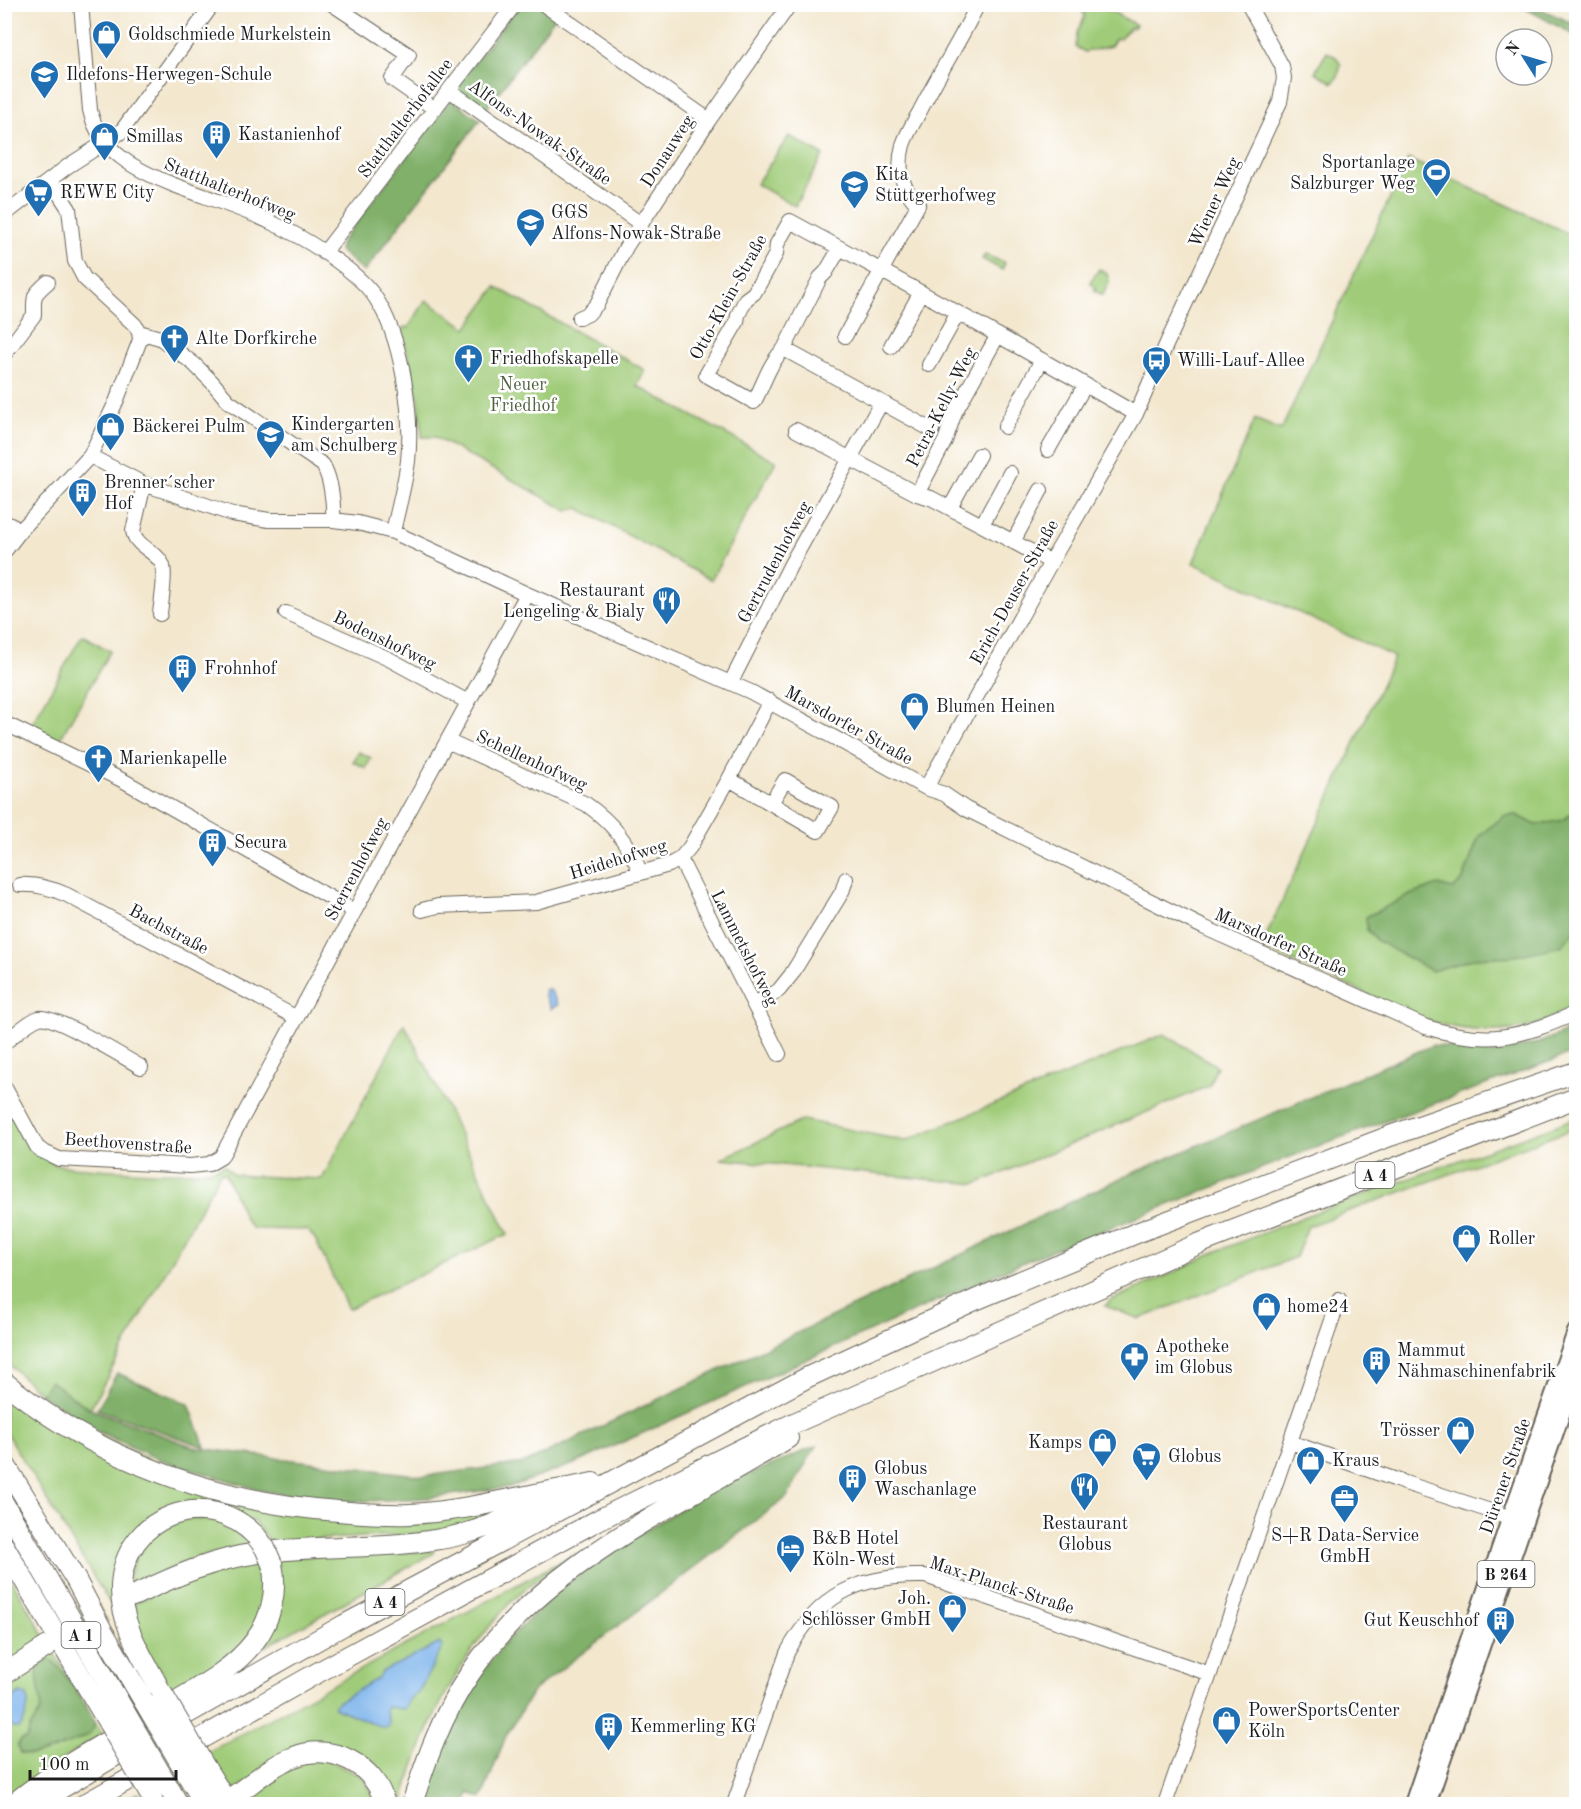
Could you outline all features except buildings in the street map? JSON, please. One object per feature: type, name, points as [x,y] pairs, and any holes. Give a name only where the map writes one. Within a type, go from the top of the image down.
[{"type":"highway","name":"A 4","points":[[35,1804],[153,1733],[344,1625],[808,1377],[975,1300],[1139,1233],[1389,1136],[1576,1072]]},
{"type":"highway","name":"A 4","points":[[85,1804],[317,1673],[598,1520],[792,1424],[1198,1244],[1576,1098]]},
{"type":"highway","points":[[4,1382],[57,1422],[138,1465],[210,1489],[292,1507],[361,1513],[408,1514],[473,1507],[572,1488],[619,1476]]},
{"type":"highway","points":[[412,1804],[434,1742],[457,1694],[487,1650],[528,1605],[565,1574],[606,1546],[865,1392]]},
{"type":"highway","name":"A 1","points":[[4,1463],[76,1580],[102,1630],[155,1694],[197,1771],[205,1804]]},
{"type":"highway","points":[[133,1596],[205,1565],[256,1553],[412,1543],[460,1535],[512,1517],[572,1488]]},
{"type":"highway","name":"A 1","points":[[4,1503],[118,1719],[164,1799]]},
{"type":"highway","points":[[13,1804],[56,1773],[191,1692],[237,1660],[256,1640],[265,1625],[274,1594],[272,1564],[265,1548],[256,1536],[242,1523],[227,1515],[199,1510],[180,1512],[163,1519],[135,1544],[124,1570],[122,1600],[130,1630],[155,1694]]},
{"type":"highway","points":[[4,1546],[118,1719]]},
{"type":"highway","points":[[4,1674],[48,1646]]},
{"type":"highway","points":[[197,1771],[231,1800],[286,1760],[304,1754],[321,1752],[339,1756],[363,1768],[380,1789],[386,1804]]},
{"type":"highway","points":[[99,1804],[142,1773]]},
{"type":"main road","name":"Dürener Straße","points":[[1427,1804],[1574,1345]]},
{"type":"main road","name":"Dürener Straße","points":[[1413,1804],[1517,1519],[1573,1386],[1576,1371]]},
{"type":"street","name":"Statthalterhofweg","points":[[81,4],[90,110],[94,126],[122,159],[142,173],[270,222],[324,253],[375,296],[390,325],[397,348],[404,386],[409,448],[408,464],[393,532]]},
{"type":"street","points":[[4,215],[88,153],[121,132],[213,4]]},
{"type":"street","points":[[332,4],[408,56],[392,79],[435,109]]},
{"type":"street","name":"Statthalterhofallee","points":[[324,253],[515,4]]},
{"type":"street","points":[[543,4],[709,120]]},
{"type":"street","points":[[845,336],[918,205],[906,193],[903,183],[901,171],[903,146],[978,4]]},
{"type":"street","name":"Wiener Weg","points":[[1136,414],[1280,102],[1284,78],[1282,66],[1248,4]]},
{"type":"street","name":"Donauweg","points":[[579,318],[588,314],[597,304],[626,247],[786,6]]},
{"type":"street","name":"Alfons-Nowak-Straße","points":[[449,90],[641,224]]},
{"type":"street","points":[[4,552],[21,530],[90,456],[120,392],[140,340],[135,325],[84,278],[75,261],[69,209],[50,180]]},
{"type":"street","name":"Otto-Klein-Straße","points":[[790,221],[840,248],[820,278],[784,349],[777,355],[768,371],[768,376],[754,402],[706,375],[737,322],[746,299],[754,293],[776,254],[777,244],[790,221]]},
{"type":"street","points":[[840,248],[1136,414]]},
{"type":"street","points":[[4,355],[34,315],[32,300],[48,282]]},
{"type":"street","points":[[891,346],[921,292]]},
{"type":"street","points":[[929,365],[958,313]]},
{"type":"street","points":[[139,332],[160,338],[194,364],[228,401],[310,454],[323,465],[334,511],[333,520]]},
{"type":"street","name":"Petra-Kelly-Weg","points":[[917,494],[945,441],[955,412],[998,335]]},
{"type":"street","points":[[784,349],[932,430]]},
{"type":"street","points":[[1005,427],[1042,360]]},
{"type":"street","points":[[1048,450],[1085,385]]},
{"type":"street","name":"Gertrudenhofweg","points":[[731,682],[791,564],[881,403]]},
{"type":"street","name":"Erich-Deuser-Straße","points":[[926,788],[1136,414]]},
{"type":"street","points":[[796,430],[1051,562]]},
{"type":"street","points":[[950,508],[979,455]]},
{"type":"street","name":"Marsdorfer Straße","points":[[90,456],[144,484],[232,514],[269,520],[333,520],[358,523],[393,532],[527,594],[731,682],[770,701],[926,788],[944,794],[966,809],[1203,927],[1426,1027],[1453,1035],[1495,1038],[1540,1029],[1576,1013]]},
{"type":"street","points":[[982,525],[1010,473]]},
{"type":"street","points":[[144,484],[133,531],[138,543],[155,556],[163,566],[160,614]]},
{"type":"street","points":[[1013,542],[1041,490]]},
{"type":"street","points":[[4,522],[21,530]]},
{"type":"street","name":"Sterrenhofweg","points":[[215,1160],[223,1154],[527,594]]},
{"type":"street","name":"Bodenshofweg","points":[[286,613],[389,659],[468,702]]},
{"type":"street","name":"Heidehofweg","points":[[422,910],[438,906],[536,902],[669,865],[680,859],[690,847],[729,779],[770,701]]},
{"type":"street","points":[[4,723],[124,781],[354,911]]},
{"type":"street","name":"Schellenhofweg","points":[[447,741],[586,804],[604,817],[619,833],[641,873]]},
{"type":"street","points":[[729,779],[771,803]]},
{"type":"street","name":"Lammetshofweg","points":[[680,859],[779,1054]]},
{"type":"street","points":[[753,1003],[766,999],[779,990],[791,975],[825,922],[842,892],[846,879]]},
{"type":"street","name":"Bachstraße","points":[[20,885],[49,887],[67,895],[297,1018]]},
{"type":"street","points":[[4,1043],[34,1021],[45,1018],[60,1023],[141,1067]]},
{"type":"street","name":"Beethovenstraße","points":[[4,1086],[32,1139],[42,1152],[49,1155],[75,1161],[190,1166],[209,1164],[215,1160]]},
{"type":"street","points":[[1165,1804],[1339,1300]]},
{"type":"street","points":[[1290,1442],[1405,1483],[1517,1519]]},
{"type":"street","name":"Max-Planck-Straße","points":[[734,1804],[787,1653],[798,1632],[813,1613],[833,1598],[855,1586],[880,1578],[925,1576],[1210,1674]]},
{"type":"green space","points":[[519,5],[540,5],[556,16],[484,112],[453,90]]},
{"type":"green space","points":[[1088,5],[1096,9],[1099,5],[1110,5],[1109,10],[1136,25],[1133,28],[1130,27],[1120,39],[1116,38],[1111,46],[1085,52],[1076,47],[1077,33]]},
{"type":"green space","points":[[1519,5],[1532,5],[1576,25],[1576,36]]},
{"type":"green space","points":[[1327,52],[1336,57],[1341,65],[1333,83],[1315,72]]},
{"type":"green space","points":[[451,99],[480,120],[364,272],[339,250],[341,242]]},
{"type":"green space","points":[[789,136],[823,155],[795,206],[756,184]]},
{"type":"green space","points":[[1408,159],[1576,237],[1576,1004],[1535,1025],[1507,1030],[1480,1031],[1425,1020],[1261,947],[1394,657],[1193,563],[1255,419],[1281,430]]},
{"type":"green space","points":[[985,255],[1005,263],[1002,270],[982,259]]},
{"type":"green space","points":[[1099,269],[1107,273],[1109,282],[1103,295],[1095,291],[1095,287],[1090,282]]},
{"type":"green space","name":"Neuer Friedhof","points":[[496,287],[645,370],[637,386],[776,461],[711,580],[578,508],[568,511],[435,437],[422,437],[419,402],[402,331],[404,327],[408,328],[426,300],[467,328]]},
{"type":"green space","points":[[82,635],[110,651],[59,741],[31,726]]},
{"type":"green space","points":[[359,752],[371,758],[366,768],[353,762]]},
{"type":"green space","points":[[1576,810],[1576,930],[1561,946],[1515,956],[1476,958],[1432,971],[1377,941],[1367,930],[1366,917],[1412,894],[1438,885],[1453,889],[1463,879],[1479,836],[1504,816],[1517,815],[1536,825],[1563,820]]},
{"type":"green space","points":[[404,1024],[508,1234],[348,1309],[315,1239],[307,1230],[253,1229],[246,1221],[225,1173],[220,1173],[90,1409],[50,1381],[41,1394],[5,1361],[4,1094],[54,1164],[151,1172],[195,1172],[224,1165],[234,1175],[322,1179]]},
{"type":"green space","points":[[1576,1027],[1576,1052],[1326,1143],[1026,1261],[574,1464],[510,1487],[428,1498],[343,1502],[263,1491],[158,1459],[93,1429],[41,1394],[50,1381],[90,1409],[197,1448],[424,1476],[525,1463],[1119,1179],[1433,1045],[1495,1053],[1541,1042]]},
{"type":"green space","points":[[1164,1034],[1217,1066],[1209,1086],[976,1184],[721,1159],[803,1120],[905,1141]]},
{"type":"green space","points":[[1576,1118],[1576,1128],[1308,1226],[1296,1257],[1140,1319],[1105,1306],[1111,1300],[1210,1254],[1311,1214]]},
{"type":"green space","points":[[117,1373],[189,1404],[205,1447],[97,1409]]},
{"type":"green space","points":[[4,1392],[246,1505],[500,1510],[502,1513],[440,1533],[270,1542],[253,1521],[154,1518],[112,1607],[5,1431]]},
{"type":"green space","points":[[816,1446],[787,1497],[534,1690],[506,1736],[482,1798],[469,1793],[465,1804],[418,1804],[459,1705],[503,1644],[562,1588],[630,1540],[708,1492]]},
{"type":"green space","points":[[216,1518],[253,1544],[191,1559],[128,1589],[128,1580],[141,1545],[175,1519]]},
{"type":"green space","points":[[434,1550],[434,1553],[257,1651],[278,1557],[392,1554]]},
{"type":"green space","points":[[576,1553],[514,1598],[472,1651],[443,1699],[431,1725],[402,1804],[392,1804],[386,1784],[316,1746],[228,1793],[206,1753]]},
{"type":"green space","points":[[261,1559],[268,1600],[243,1650],[174,1693],[145,1648],[130,1611],[134,1608],[134,1603],[186,1579]]},
{"type":"green space","points":[[4,1567],[102,1734],[5,1797],[4,1797]]},
{"type":"green space","points":[[49,1659],[61,1670],[76,1690],[94,1726],[91,1733],[85,1737],[44,1753],[27,1755],[20,1753],[17,1746],[21,1740],[27,1738],[40,1711],[37,1674],[42,1662]]},
{"type":"green space","points":[[326,1759],[363,1777],[379,1804],[233,1804],[294,1762]]},
{"type":"green space","points":[[138,1793],[145,1804],[118,1804]]},
{"type":"water","points":[[548,989],[558,1005],[551,1009],[544,994],[546,993],[544,990]]},
{"type":"water","points":[[440,1643],[442,1648],[418,1693],[409,1699],[404,1709],[387,1707],[385,1711],[388,1727],[384,1728],[334,1707],[337,1702],[377,1679],[381,1672]]},
{"type":"water","points":[[20,1693],[27,1696],[28,1700],[25,1718],[19,1728],[13,1728],[6,1718],[6,1709],[11,1700]]},
{"type":"tunnel","points":[[63,1637],[133,1596]]},
{"type":"place","name":"Goldschmiede Murkelstein","points":[[107,60]]},
{"type":"place","name":"Ildefons-Herwegen-Schule","points":[[45,100]]},
{"type":"place","name":"Kastanienhof","points":[[217,160]]},
{"type":"place","name":"Smillas","points":[[105,162]]},
{"type":"place","name":"Sportanlage Salzburger Weg","points":[[1436,198]]},
{"type":"place","name":"Kita Stüttgerhofweg","points":[[854,210]]},
{"type":"place","name":"REWE City","points":[[39,218]]},
{"type":"place","name":"GGS Alfons-Nowak-Straße","points":[[530,248]]},
{"type":"place","name":"Alte Dorfkirche","points":[[174,364]]},
{"type":"place","name":"Friedhofskapelle","points":[[469,384]]},
{"type":"place","name":"Willi-Lauf-Allee","points":[[1156,386]]},
{"type":"place","name":"Bäckerei Pulm","points":[[111,452]]},
{"type":"place","name":"Kindergarten am Schulberg","points":[[270,460]]},
{"type":"place","name":"Brenner´scher Hof","points":[[83,518]]},
{"type":"place","name":"Restaurant Lengeling & Bialy","points":[[666,626]]},
{"type":"place","name":"Frohnhof","points":[[183,694]]},
{"type":"place","name":"Blumen Heinen","points":[[915,732]]},
{"type":"place","name":"Marienkapelle","points":[[98,784]]},
{"type":"place","name":"Secura","points":[[213,868]]},
{"type":"place","name":"Roller","points":[[1467,1264]]},
{"type":"place","name":"home24","points":[[1266,1332]]},
{"type":"place","name":"Apotheke im Globus","points":[[1134,1382]]},
{"type":"place","name":"Mammut Nähmaschinenfabrik","points":[[1376,1386]]},
{"type":"place","name":"Trösser","points":[[1461,1456]]},
{"type":"place","name":"Kamps","points":[[1103,1468]]},
{"type":"place","name":"Globus","points":[[1147,1482]]},
{"type":"place","name":"Kraus","points":[[1311,1486]]},
{"type":"place","name":"Globus Waschanlage","points":[[853,1504]]},
{"type":"place","name":"Restaurant Globus","points":[[1085,1512]]},
{"type":"place","name":"S+R Data-Service GmbH","points":[[1345,1524]]},
{"type":"place","name":"B&B Hotel Köln-West","points":[[791,1574]]},
{"type":"place","name":"Joh. Schlösser GmbH","points":[[952,1634]]},
{"type":"place","name":"Gut Keuschhof","points":[[1500,1646]]},
{"type":"place","name":"PowerSportsCenter Köln","points":[[1227,1746]]},
{"type":"place","name":"Kemmerling KG","points":[[609,1752]]}]
